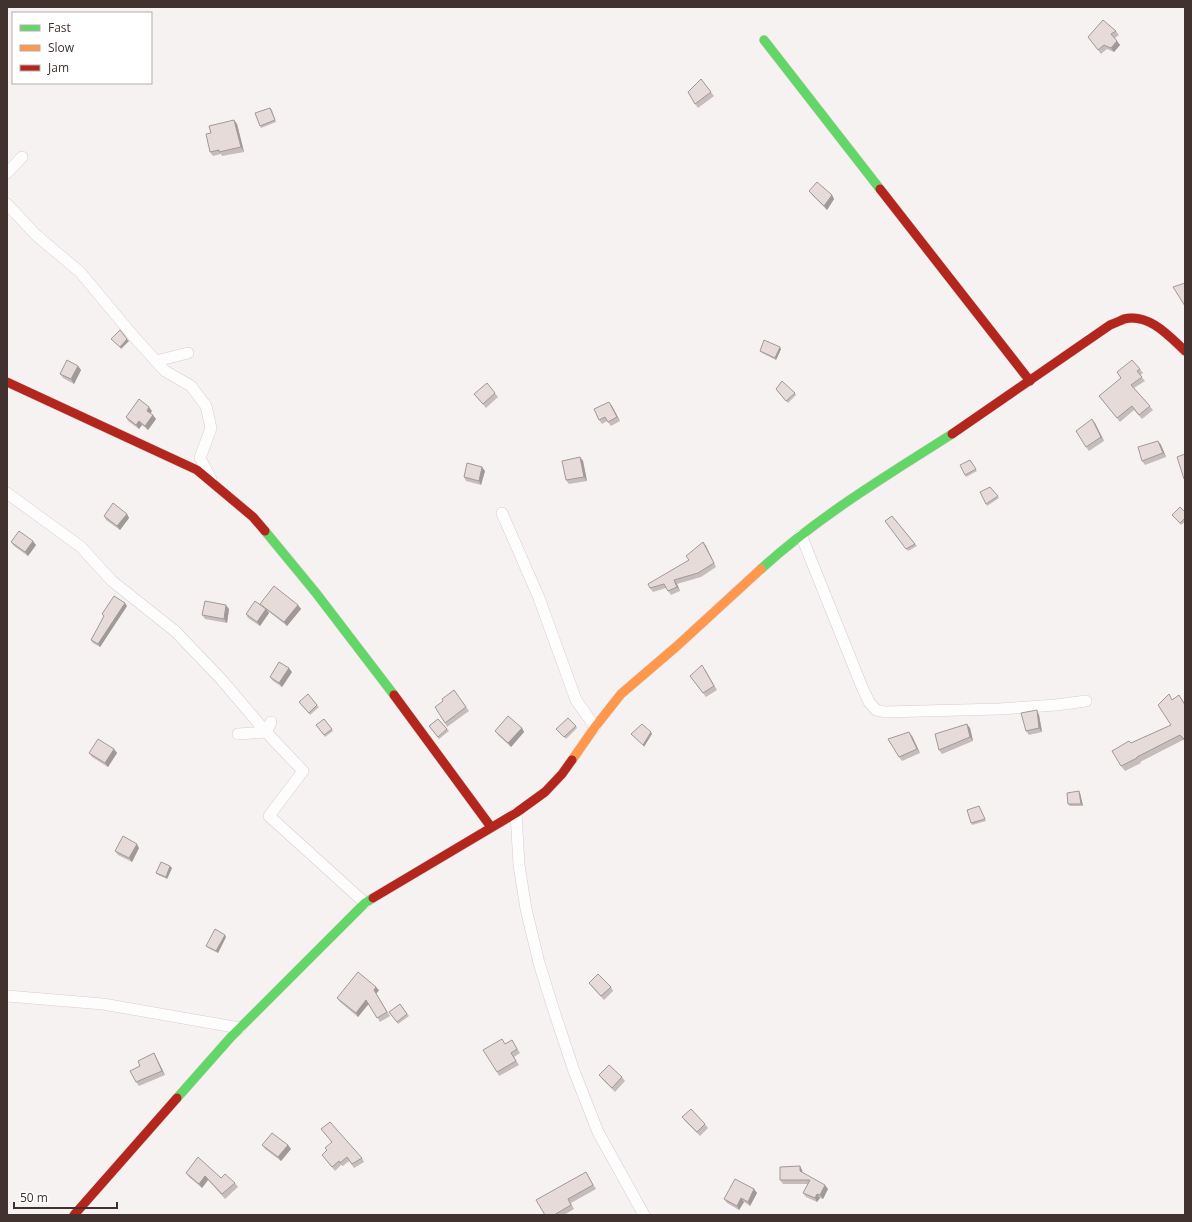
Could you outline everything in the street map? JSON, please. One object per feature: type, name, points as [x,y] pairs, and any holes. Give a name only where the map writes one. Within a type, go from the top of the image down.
[{"type":"street","points":[[764,40],[1030,381]]},
{"type":"street","points":[[7,173],[22,158]]},
{"type":"street","points":[[7,204],[36,235],[80,272],[135,338],[165,371],[191,386],[206,406],[211,428],[200,458],[213,483]]},
{"type":"street","points":[[74,1215],[240,1028],[365,903],[516,813],[545,792],[562,774],[578,753],[594,726],[621,694],[677,646],[782,550],[801,535],[846,502],[957,431],[1110,325],[1127,319],[1140,319],[1152,323],[1185,351]]},
{"type":"street","points":[[156,361],[188,353]]},
{"type":"street","points":[[7,382],[197,470],[253,517],[316,593],[394,695],[491,827]]},
{"type":"street","points":[[7,493],[82,547],[112,581],[175,632],[268,727],[303,771],[269,816],[365,903]]},
{"type":"street","points":[[502,513],[539,598],[576,700],[594,726]]},
{"type":"street","points":[[801,535],[862,687],[869,702],[876,710],[885,712],[999,709],[1056,705],[1086,701]]},
{"type":"street","points":[[238,734],[268,727]]},
{"type":"street","points":[[516,813],[519,865],[526,909],[539,963],[552,1004],[574,1072],[598,1132],[644,1215]]},
{"type":"street","points":[[7,996],[103,1004],[240,1028]]},
{"type":"building","points":[[1103,20],[1116,31],[1111,34],[1117,41],[1111,48],[1104,45],[1098,50],[1088,37]]},
{"type":"building","points":[[701,79],[711,92],[695,104],[688,92]]},
{"type":"building","points":[[270,108],[275,120],[260,126],[255,113]]},
{"type":"building","points":[[234,120],[241,147],[219,152],[219,150],[210,152],[206,134],[211,133],[209,126]]},
{"type":"building","points":[[817,182],[832,195],[824,206],[809,191]]},
{"type":"building","points":[[1185,283],[1185,306],[1173,287]]},
{"type":"building","points":[[120,330],[127,339],[120,347],[111,339]]},
{"type":"building","points":[[764,340],[780,347],[775,358],[760,351]]},
{"type":"building","points":[[67,360],[78,366],[71,379],[60,374]]},
{"type":"building","points":[[1132,360],[1140,369],[1137,371],[1142,377],[1131,385],[1150,406],[1139,415],[1132,406],[1117,418],[1099,396],[1121,378],[1117,372]]},
{"type":"building","points":[[782,381],[795,393],[786,401],[776,389]]},
{"type":"building","points":[[487,383],[495,393],[483,404],[474,394]]},
{"type":"building","points":[[139,399],[149,407],[147,411],[153,415],[145,426],[139,421],[136,425],[126,417]]},
{"type":"building","points":[[609,402],[617,417],[608,422],[605,417],[599,420],[594,409]]},
{"type":"building","points":[[1092,419],[1101,437],[1086,447],[1076,431]]},
{"type":"building","points":[[1158,441],[1163,453],[1142,461],[1138,447]]},
{"type":"building","points":[[1185,454],[1185,479],[1184,479],[1177,457]]},
{"type":"building","points":[[580,457],[584,477],[566,480],[562,461]]},
{"type":"building","points":[[970,460],[976,469],[965,475],[960,465]]},
{"type":"building","points":[[467,463],[482,467],[479,481],[464,477]]},
{"type":"building","points":[[990,487],[998,496],[986,504],[980,492]]},
{"type":"building","points":[[113,503],[127,514],[117,526],[104,516]]},
{"type":"building","points":[[1180,507],[1185,512],[1185,518],[1180,523],[1172,515]]},
{"type":"building","points":[[892,516],[915,544],[906,549],[885,521]]},
{"type":"building","points":[[19,531],[33,541],[25,552],[11,542]]},
{"type":"building","points":[[703,542],[714,563],[698,573],[674,580],[677,587],[668,591],[664,584],[650,588],[648,584],[689,560],[686,556]]},
{"type":"building","points":[[274,586],[298,605],[284,622],[260,604]]},
{"type":"building","points":[[114,596],[125,603],[98,644],[91,640],[104,616],[102,614]]},
{"type":"building","points":[[205,601],[226,605],[224,619],[202,615]]},
{"type":"building","points":[[255,601],[266,609],[257,622],[246,614]]},
{"type":"building","points":[[279,662],[289,668],[279,683],[270,677]]},
{"type":"building","points":[[702,665],[714,686],[703,693],[690,676]]},
{"type":"building","points":[[454,690],[466,707],[445,723],[435,707],[443,701],[442,699]]},
{"type":"building","points":[[308,694],[317,705],[309,713],[299,702]]},
{"type":"building","points":[[1169,694],[1172,700],[1179,695],[1185,705],[1185,740],[1180,735],[1121,766],[1112,751],[1129,741],[1131,743],[1171,725],[1158,705]]},
{"type":"building","points":[[1037,710],[1039,728],[1026,731],[1021,713]]},
{"type":"building","points":[[508,716],[522,728],[508,743],[495,731]]},
{"type":"building","points":[[568,718],[576,726],[564,737],[556,729]]},
{"type":"building","points":[[324,719],[332,729],[324,735],[316,725]]},
{"type":"building","points":[[438,719],[447,729],[438,737],[429,726]]},
{"type":"building","points":[[642,724],[651,732],[643,745],[631,734]]},
{"type":"building","points":[[967,724],[970,737],[939,750],[935,734]]},
{"type":"building","points":[[909,732],[917,749],[899,757],[888,739]]},
{"type":"building","points":[[98,739],[114,749],[105,763],[89,753]]},
{"type":"building","points":[[1079,791],[1081,804],[1068,804],[1067,793]]},
{"type":"building","points":[[979,806],[985,819],[971,823],[967,810]]},
{"type":"building","points":[[123,836],[137,844],[129,858],[115,851]]},
{"type":"building","points":[[161,862],[170,866],[166,877],[156,873]]},
{"type":"building","points":[[215,929],[225,935],[216,951],[206,946]]},
{"type":"building","points":[[358,972],[376,987],[374,990],[387,1012],[377,1018],[366,1000],[356,1013],[337,998]]},
{"type":"building","points":[[598,974],[611,987],[601,996],[589,983]]},
{"type":"building","points":[[400,1004],[407,1014],[397,1022],[389,1012]]},
{"type":"building","points":[[502,1039],[505,1044],[512,1040],[517,1049],[511,1053],[516,1061],[497,1072],[483,1050]]},
{"type":"building","points":[[154,1053],[162,1071],[136,1082],[130,1071],[140,1066],[138,1061]]},
{"type":"building","points":[[609,1065],[622,1077],[612,1088],[599,1075]]},
{"type":"building","points":[[691,1109],[705,1124],[697,1132],[682,1117]]},
{"type":"building","points":[[330,1122],[362,1158],[352,1164],[347,1157],[332,1167],[322,1155],[327,1150],[325,1148],[332,1142],[321,1129]]},
{"type":"building","points":[[272,1133],[288,1145],[278,1157],[262,1145]]},
{"type":"building","points":[[198,1157],[221,1178],[225,1174],[235,1183],[222,1194],[205,1176],[199,1184],[186,1173]]},
{"type":"building","points":[[800,1166],[800,1171],[825,1185],[820,1195],[817,1194],[815,1198],[803,1193],[810,1180],[780,1180],[780,1167]]},
{"type":"building","points":[[586,1172],[593,1185],[568,1199],[571,1205],[554,1215],[545,1215],[536,1200]]},
{"type":"building","points":[[735,1179],[754,1189],[748,1202],[741,1198],[737,1206],[724,1199]]},
{"type":"traffic: fast","points":[[764,40],[880,189]]},
{"type":"traffic: fast","points":[[761,569],[806,531],[854,497],[952,434]]},
{"type":"traffic: fast","points":[[265,531],[316,593],[394,695]]},
{"type":"traffic: fast","points":[[177,1098],[231,1037],[365,903],[373,898]]},
{"type":"traffic: slow","points":[[572,760],[595,727],[621,694],[677,646],[761,569]]},
{"type":"traffic: jam","points":[[880,189],[1030,381]]},
{"type":"traffic: jam","points":[[952,434],[1110,325],[1124,319],[1142,319],[1158,327],[1185,351]]},
{"type":"traffic: jam","points":[[7,382],[197,470],[253,517],[265,531]]},
{"type":"traffic: jam","points":[[394,695],[491,827]]},
{"type":"traffic: jam","points":[[373,898],[516,813],[545,792],[562,774],[572,760]]},
{"type":"traffic: jam","points":[[74,1215],[177,1098]]}]
